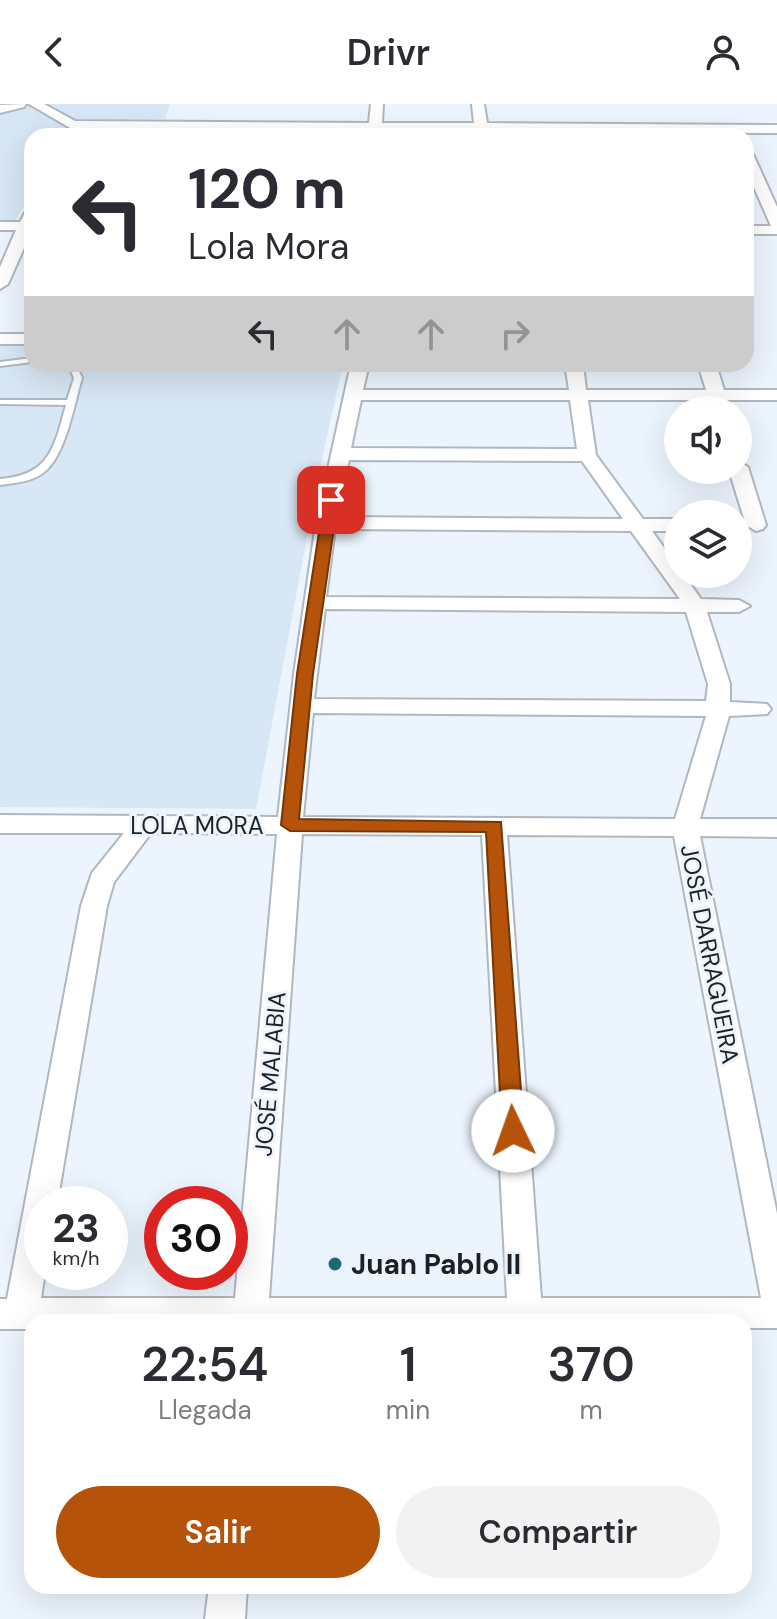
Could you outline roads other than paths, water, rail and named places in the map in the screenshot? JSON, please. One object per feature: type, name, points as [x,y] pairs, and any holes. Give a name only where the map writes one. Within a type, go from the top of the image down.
[{"type":"street","points":[[0,109],[20,104]]},
{"type":"street","points":[[35,104],[67,128]]},
{"type":"street","points":[[375,128],[377,104]]},
{"type":"street","points":[[478,104],[482,128]]},
{"type":"street","points":[[172,128],[180,107]]},
{"type":"street","points":[[512,128],[572,122],[612,128]]},
{"type":"street","points":[[734,127],[777,129]]},
{"type":"street","points":[[754,172],[777,223]]},
{"type":"street","points":[[0,226],[24,222]]},
{"type":"street","points":[[754,230],[777,230]]},
{"type":"street","points":[[0,284],[24,234]]},
{"type":"street","points":[[0,339],[24,339]]},
{"type":"street","name":"JOSÉ MALABIA","points":[[250,1314],[302,706],[326,523],[359,372]]},
{"type":"street","name":"JOSÉ DARRAGUEIRA","points":[[575,372],[587,455],[693,605],[703,626],[719,684],[718,709],[685,827],[777,1296]]},
{"type":"street","points":[[710,372],[717,396]]},
{"type":"street","points":[[355,395],[579,395],[664,399]]},
{"type":"street","points":[[752,398],[777,395]]},
{"type":"street","points":[[340,454],[587,455]]},
{"type":"street","points":[[326,523],[664,525]]},
{"type":"street","points":[[752,525],[777,525]]},
{"type":"street","points":[[315,603],[739,606]]},
{"type":"street","points":[[302,706],[759,709]]},
{"type":"street","name":"LOLA MORA","points":[[0,824],[777,828]]},
{"type":"street","points":[[11,1314],[101,880],[144,825]]},
{"type":"street","points":[[494,826],[525,1313]]},
{"type":"street","points":[[470,1314],[777,1313]]},
{"type":"street","points":[[225,1619],[227,1594]]},
{"type":"lane","points":[[0,364],[24,361]]},
{"type":"lane","points":[[0,482],[19,479],[43,468],[52,456],[78,378],[76,372]]},
{"type":"lane","points":[[0,402],[70,403]]},
{"type":"place","name":"Juan Pablo II","points":[[335,1264]]}]
